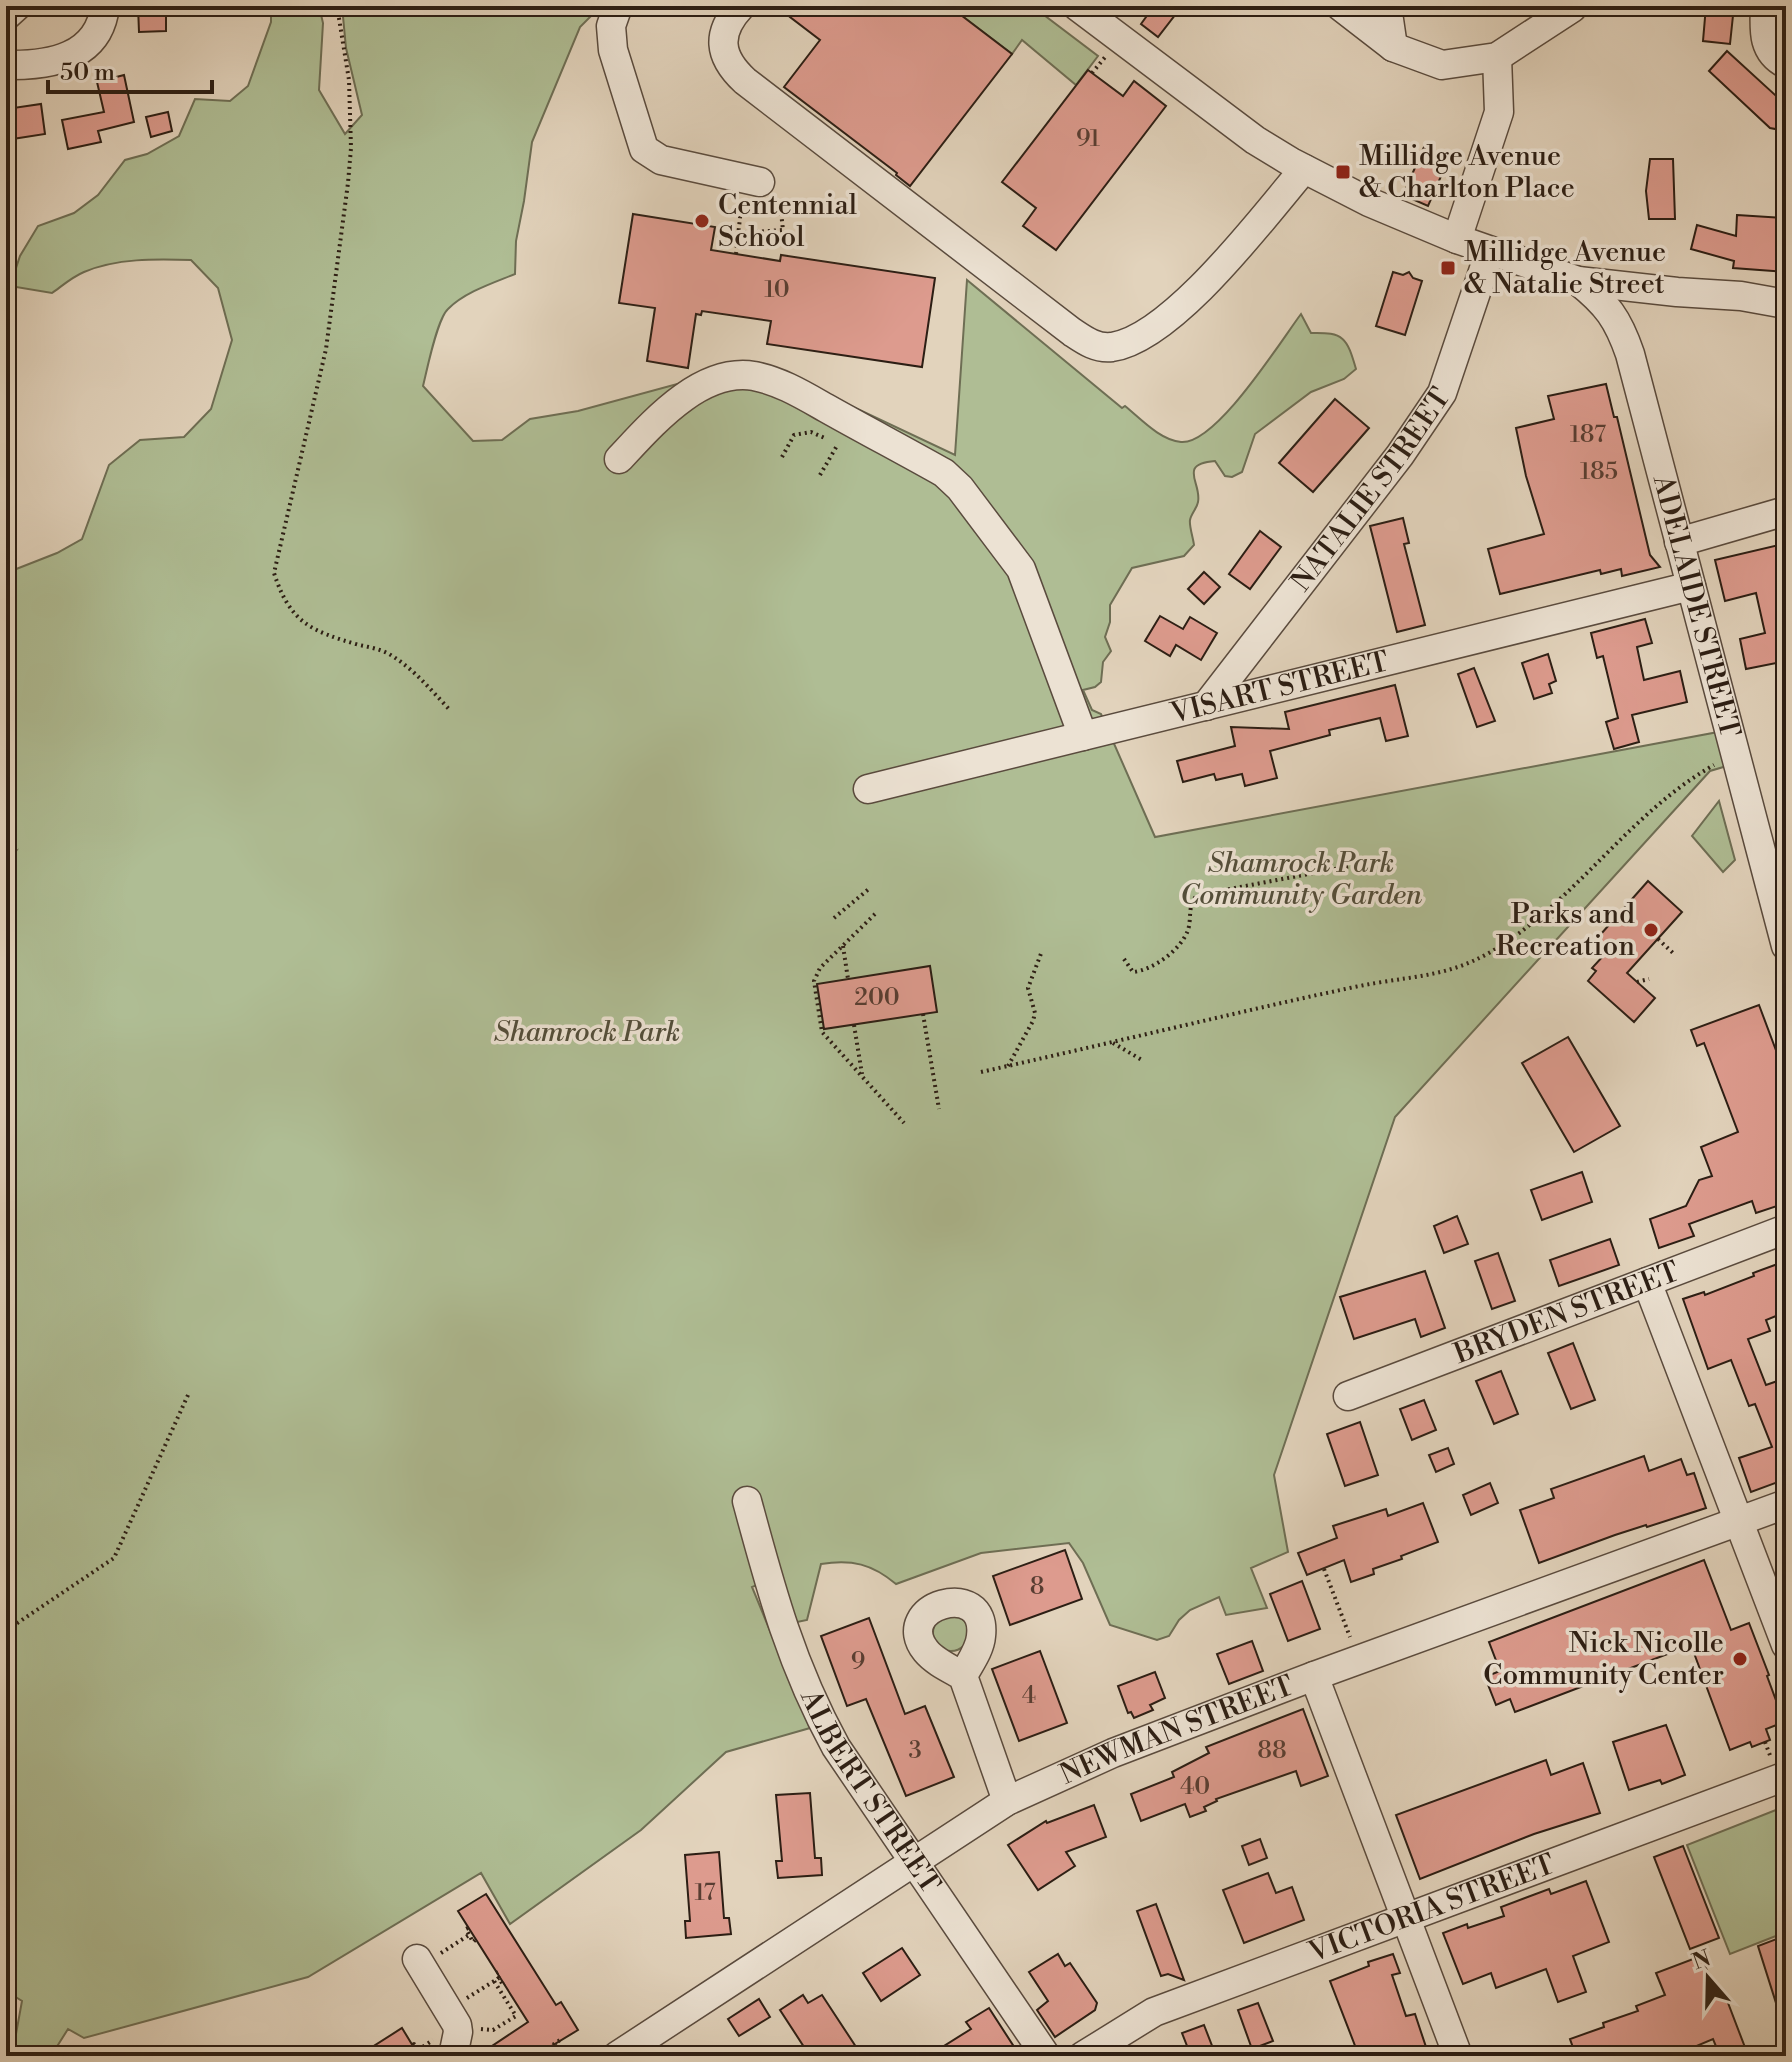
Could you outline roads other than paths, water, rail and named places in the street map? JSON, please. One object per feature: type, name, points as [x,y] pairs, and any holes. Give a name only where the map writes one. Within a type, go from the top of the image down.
[{"type":"street","points":[[6,16],[17,6]]},
{"type":"street","points":[[6,65],[42,65],[67,57],[82,48],[97,32],[105,6]]},
{"type":"street","points":[[618,6],[611,26],[613,50],[644,149],[661,160],[760,182]]},
{"type":"street","points":[[741,6],[728,21],[723,41],[728,62],[745,81],[1072,332],[1101,347],[1113,347],[1146,333],[1174,312],[1207,281],[1304,169]]},
{"type":"street","points":[[1077,6],[1255,140],[1369,202],[1457,239],[1578,281],[1741,296],[1786,304]]},
{"type":"street","points":[[1340,6],[1393,47],[1442,65],[1497,57],[1572,8]]},
{"type":"street","points":[[1387,6],[1393,47]]},
{"type":"street","points":[[1765,6],[1766,41],[1776,59],[1786,64]]},
{"type":"street","points":[[1457,239],[1499,112],[1497,57]]},
{"type":"street","name":"NATALIE STREET","points":[[1206,706],[1430,413],[1449,379],[1490,251]]},
{"type":"street","name":"ADELAIDE STREET","points":[[1578,281],[1603,300],[1623,336],[1786,946]]},
{"type":"street","points":[[619,459],[663,411],[683,397],[708,384],[750,375],[792,389],[944,473],[956,483],[1021,569],[1083,736]]},
{"type":"street","points":[[1679,542],[1786,511]]},
{"type":"street","name":"VISART STREET","points":[[868,789],[1691,586]]},
{"type":"street","name":"BRYDEN STREET","points":[[1348,1396],[1786,1229]]},
{"type":"street","points":[[1647,1282],[1786,1645]]},
{"type":"street","name":"ALBERT STREET","points":[[747,1501],[783,1629],[816,1710],[836,1747],[1046,2056]]},
{"type":"street","name":"NEWMAN STREET","points":[[617,2056],[1007,1801],[1113,1753],[1314,1676],[1786,1504]]},
{"type":"street","points":[[963,1676],[1007,1801]]},
{"type":"street","points":[[1314,1676],[1458,2056]]},
{"type":"street","name":"VICTORIA STREET","points":[[1083,2056],[1154,2012],[1786,1776]]},
{"type":"street","points":[[419,1962],[453,2019],[453,2056]]},
{"type":"place","name":"Millidge Avenue & Charlton Place","points":[[1343,172]]},
{"type":"place","name":"Centennial School","points":[[702,221]]},
{"type":"place","name":"Millidge Avenue & Natalie Street","points":[[1448,268]]},
{"type":"place","name":"Parks and Recreation","points":[[1651,930]]},
{"type":"place","name":"Nick Nicolle Community Center","points":[[1740,1659]]},
{"type":"park label","name":"Shamrock Park Community Garden","points":[[1301,879]]},
{"type":"park label","name":"Shamrock Park","points":[[587,1032]]}]
